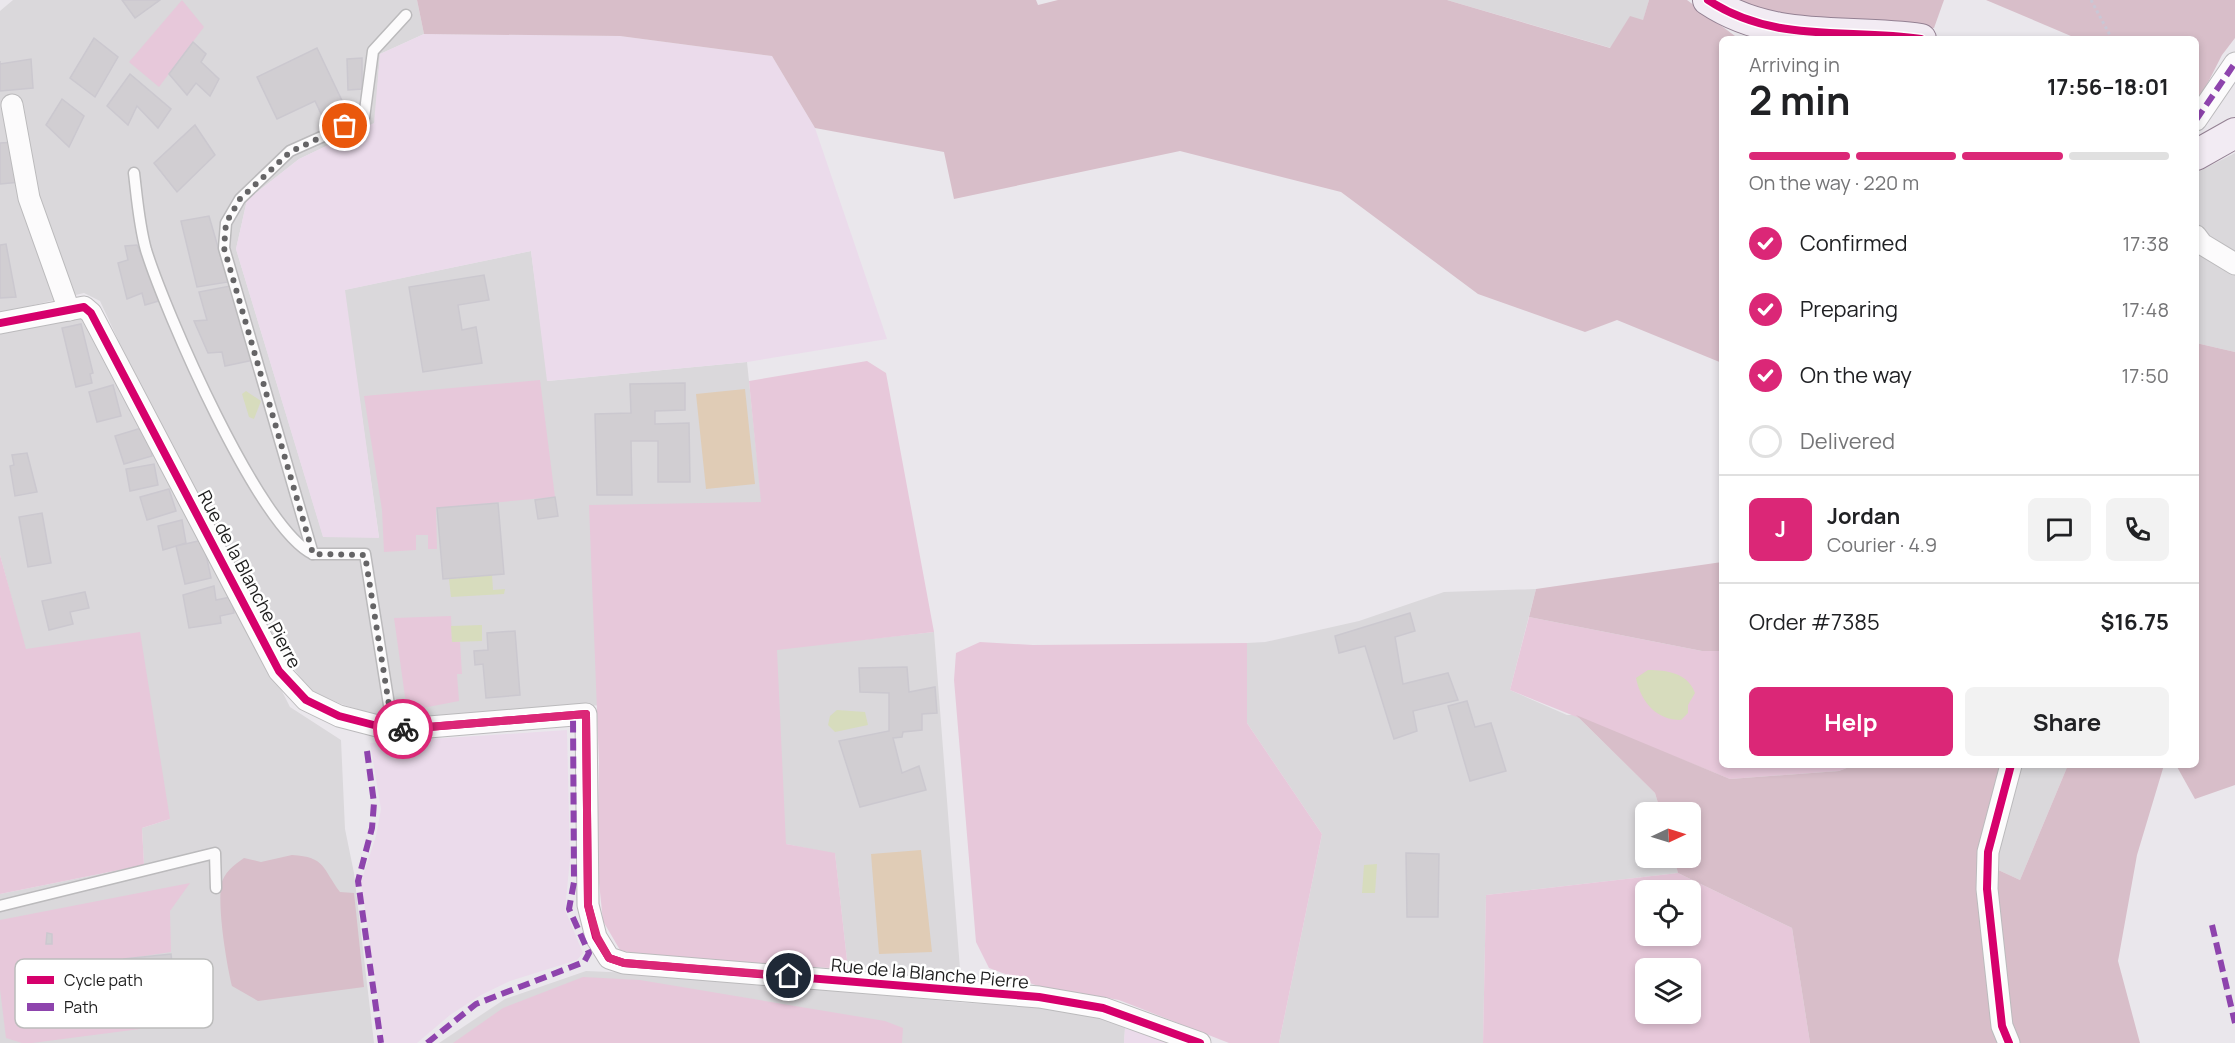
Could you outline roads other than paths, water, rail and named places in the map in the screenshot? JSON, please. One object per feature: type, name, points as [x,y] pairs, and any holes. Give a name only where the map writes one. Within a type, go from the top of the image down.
[{"type":"main road","points":[[1708,0],[1764,26],[1793,32],[1866,36]]},
{"type":"main road","points":[[2199,153],[2234,127]]},
{"type":"street","points":[[2199,116],[2235,63]]},
{"type":"street","points":[[12,105],[29,198],[69,310]]},
{"type":"street","points":[[2199,240],[2235,264]]},
{"type":"street","name":"Rue de la Blanche Pierre","points":[[0,324],[84,307],[91,313],[279,671],[306,700],[339,716],[393,730],[586,714],[588,905],[597,937],[609,958],[624,963],[1039,997],[1102,1008],[1200,1043]]},
{"type":"street","points":[[2009,768],[1988,852],[1987,888],[2001,1026],[2009,1043]]},
{"type":"lane","points":[[313,554],[224,248],[226,223],[240,199],[290,152],[364,118],[373,51],[406,15]]},
{"type":"lane","points":[[134,173],[146,249],[199,383],[265,500],[299,547],[313,554],[365,555],[393,730]]},
{"type":"lane","points":[[0,906],[215,854],[216,888]]}]
